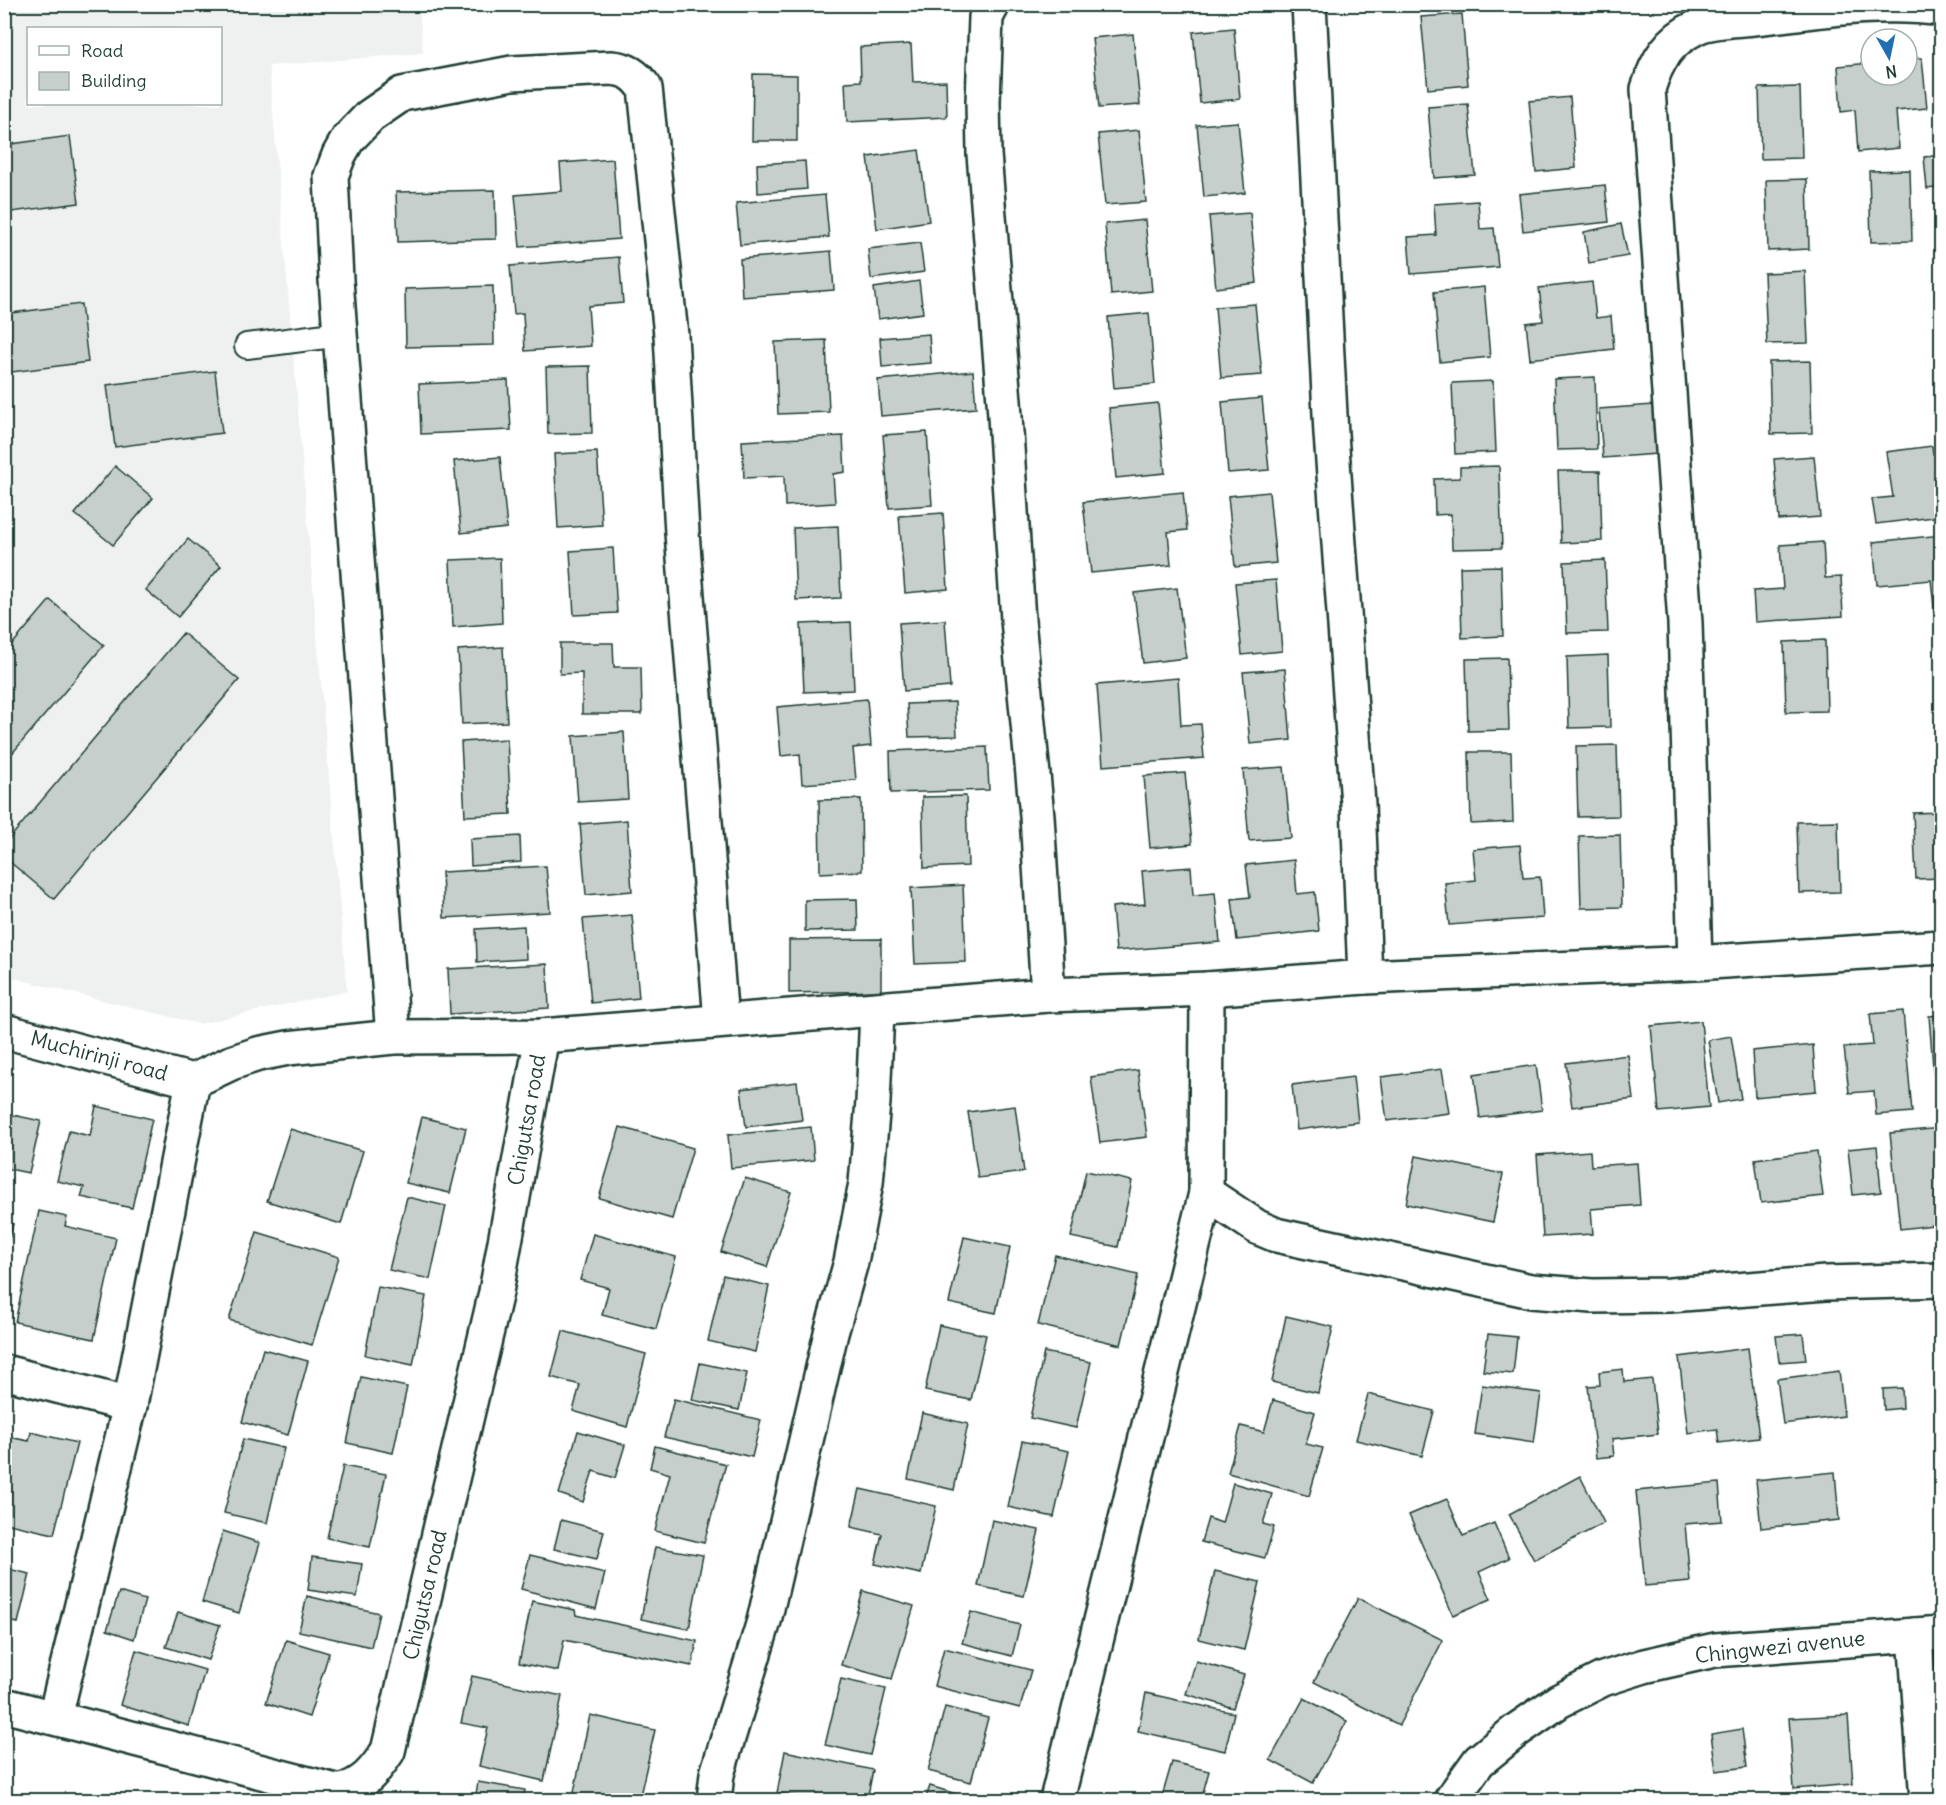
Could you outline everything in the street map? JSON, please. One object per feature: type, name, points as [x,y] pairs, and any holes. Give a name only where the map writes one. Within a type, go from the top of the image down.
[{"type":"street","points":[[993,4],[986,17],[984,154],[1004,401],[1018,620],[1037,816],[1048,995]]},
{"type":"street","points":[[1309,4],[1331,434],[1358,804],[1365,977]]},
{"type":"street","points":[[1695,963],[1685,622],[1648,89],[1654,69],[1663,53],[1676,39],[1700,25],[1855,7],[1918,6],[1941,9]]},
{"type":"street","points":[[393,1037],[341,334],[332,176],[339,155],[348,139],[370,117],[402,94],[512,73],[611,68],[623,69],[638,78],[645,88],[671,335],[682,533],[721,1021]]},
{"type":"street","points":[[55,1717],[130,1404],[193,1081],[231,1063],[258,1054],[288,1048],[393,1037],[542,1036],[877,1011],[1048,995],[1207,989],[1365,977],[1695,963],[1941,947]]},
{"type":"street","points":[[1057,1800],[1206,1193],[1207,989]]},
{"type":"street","points":[[714,1800],[717,1774],[764,1621],[831,1333],[850,1262],[866,1183],[877,1011]]},
{"type":"street","name":"Muchirinji road","points":[[4,1031],[193,1081]]},
{"type":"street","name":"Chigutsa road","points":[[4,1705],[339,1792],[358,1786],[374,1771],[388,1751],[496,1292],[542,1036]]},
{"type":"street","points":[[1206,1193],[1257,1227],[1276,1235],[1531,1291],[1592,1296],[1670,1296],[1826,1283],[1941,1280]]},
{"type":"street","points":[[4,1372],[130,1404]]},
{"type":"street","points":[[1927,1800],[1928,1634]]},
{"type":"street","name":"Chingwezi avenue","points":[[1451,1800],[1479,1761],[1516,1730],[1559,1701],[1603,1679],[1644,1666],[1715,1650],[1928,1634]]},
{"type":"lane","points":[[247,346],[341,334]]},
{"type":"shaded area","points":[[5,5],[419,5],[423,53],[269,66],[347,991],[199,1024],[5,976]]},
{"type":"building","points":[[1462,14],[1468,85],[1428,89],[1421,17]]},
{"type":"building","points":[[1234,28],[1240,99],[1200,103],[1193,32]]},
{"type":"building","points":[[1133,34],[1140,105],[1099,108],[1092,38]]},
{"type":"building","points":[[911,44],[913,82],[946,81],[947,117],[847,122],[845,82],[861,81],[860,47]]},
{"type":"building","points":[[1919,58],[1922,58],[1927,108],[1896,111],[1899,148],[1858,152],[1855,110],[1841,112],[1838,66],[1859,64],[1859,87],[1919,87]]},
{"type":"building","points":[[753,74],[797,75],[797,141],[752,141]]},
{"type":"building","points":[[1800,87],[1802,158],[1761,159],[1759,88]]},
{"type":"building","points":[[1570,97],[1576,168],[1536,172],[1529,101]]},
{"type":"building","points":[[1468,104],[1475,175],[1434,178],[1428,107]]},
{"type":"building","points":[[1238,122],[1245,193],[1204,197],[1197,125]]},
{"type":"building","points":[[1139,130],[1146,202],[1105,205],[1098,134]]},
{"type":"building","points":[[70,136],[79,203],[4,213],[4,145]]},
{"type":"building","points":[[919,150],[929,221],[877,229],[868,157]]},
{"type":"building","points":[[1942,155],[1942,187],[1927,189],[1924,157]]},
{"type":"building","points":[[613,159],[619,239],[520,247],[515,195],[562,191],[560,163]]},
{"type":"building","points":[[805,161],[807,189],[758,193],[757,164]]},
{"type":"building","points":[[1910,170],[1912,241],[1871,242],[1869,171]]},
{"type":"building","points":[[1807,179],[1809,249],[1768,251],[1766,180]]},
{"type":"building","points":[[1605,185],[1609,222],[1523,231],[1519,194]]},
{"type":"building","points":[[495,190],[496,239],[398,242],[396,192]]},
{"type":"building","points":[[825,195],[829,237],[740,245],[736,203]]},
{"type":"building","points":[[1478,201],[1480,229],[1494,228],[1498,267],[1411,274],[1408,237],[1436,235],[1434,204]]},
{"type":"building","points":[[1250,213],[1257,283],[1216,288],[1209,216]]},
{"type":"building","points":[[1145,220],[1152,291],[1111,295],[1105,224]]},
{"type":"building","points":[[1621,224],[1628,256],[1589,263],[1584,232]]},
{"type":"building","points":[[920,243],[924,272],[871,279],[868,249]]},
{"type":"building","points":[[831,251],[834,290],[742,297],[740,259]]},
{"type":"building","points":[[619,257],[623,303],[588,306],[591,346],[525,351],[523,313],[514,314],[510,266]]},
{"type":"building","points":[[1805,271],[1808,343],[1767,344],[1764,273]]},
{"type":"building","points":[[919,281],[923,313],[878,319],[874,288]]},
{"type":"building","points":[[1592,282],[1596,318],[1611,316],[1614,349],[1530,359],[1526,323],[1543,321],[1539,288]]},
{"type":"building","points":[[493,286],[494,345],[406,347],[405,289]]},
{"type":"building","points":[[1484,287],[1490,357],[1440,362],[1434,292]]},
{"type":"building","points":[[81,304],[88,362],[4,373],[4,314]]},
{"type":"building","points":[[1255,304],[1262,375],[1221,378],[1215,307]]},
{"type":"building","points":[[1149,313],[1155,384],[1114,388],[1108,317]]},
{"type":"building","points":[[929,334],[931,363],[882,367],[880,338]]},
{"type":"building","points":[[826,340],[829,412],[778,414],[775,342]]},
{"type":"building","points":[[1810,361],[1812,433],[1771,434],[1769,362]]},
{"type":"building","points":[[590,366],[592,433],[548,434],[546,367]]},
{"type":"building","points":[[215,371],[222,433],[115,447],[107,385]]},
{"type":"building","points":[[973,371],[976,408],[881,416],[878,380]]},
{"type":"building","points":[[1595,377],[1597,449],[1557,450],[1554,379]]},
{"type":"building","points":[[508,380],[511,430],[421,434],[419,384]]},
{"type":"building","points":[[1493,381],[1496,452],[1455,454],[1452,383]]},
{"type":"building","points":[[1262,398],[1269,470],[1228,473],[1222,402]]},
{"type":"building","points":[[1158,403],[1165,473],[1116,478],[1109,408]]},
{"type":"building","points":[[1653,405],[1657,454],[1603,458],[1599,409]]},
{"type":"building","points":[[927,432],[932,505],[889,508],[883,435]]},
{"type":"building","points":[[843,436],[845,472],[833,474],[835,503],[785,506],[784,476],[744,478],[742,441]]},
{"type":"building","points":[[1932,446],[1933,454],[1942,453],[1942,516],[1876,524],[1872,499],[1893,497],[1886,452]]},
{"type":"building","points":[[597,452],[602,525],[558,528],[554,454]]},
{"type":"building","points":[[1814,456],[1820,517],[1779,520],[1774,459]]},
{"type":"building","points":[[500,457],[507,528],[461,533],[454,461]]},
{"type":"building","points":[[115,466],[153,498],[113,545],[75,514]]},
{"type":"building","points":[[1499,466],[1502,548],[1452,549],[1451,514],[1435,515],[1434,479],[1460,478],[1460,467]]},
{"type":"building","points":[[1558,471],[1600,471],[1602,541],[1561,543]]},
{"type":"building","points":[[1183,492],[1187,530],[1168,532],[1171,565],[1091,573],[1083,502]]},
{"type":"building","points":[[1269,492],[1276,563],[1235,567],[1228,496]]},
{"type":"building","points":[[943,513],[948,589],[905,593],[899,516]]},
{"type":"building","points":[[838,526],[841,598],[796,600],[793,528]]},
{"type":"building","points":[[1942,535],[1942,614],[1935,615],[1931,580],[1877,585],[1873,542]]},
{"type":"building","points":[[188,539],[221,566],[178,617],[146,590]]},
{"type":"building","points":[[1823,542],[1825,578],[1841,577],[1843,616],[1755,622],[1753,591],[1783,589],[1780,545]]},
{"type":"building","points":[[613,548],[617,613],[574,615],[570,551]]},
{"type":"building","points":[[500,558],[502,623],[453,627],[450,560]]},
{"type":"building","points":[[1605,560],[1608,632],[1567,633],[1564,562]]},
{"type":"building","points":[[1501,566],[1503,636],[1462,638],[1460,567]]},
{"type":"building","points":[[1276,580],[1282,651],[1242,655],[1235,583]]},
{"type":"building","points":[[1177,588],[1186,658],[1143,663],[1134,593]]},
{"type":"building","points":[[50,600],[104,645],[4,763],[4,654]]},
{"type":"building","points":[[945,620],[950,687],[904,691],[899,623]]},
{"type":"building","points":[[851,622],[854,690],[804,692],[801,624]]},
{"type":"building","points":[[183,633],[239,680],[54,899],[4,857],[4,845]]},
{"type":"building","points":[[1825,640],[1827,711],[1786,712],[1784,642]]},
{"type":"building","points":[[560,643],[613,643],[614,667],[641,667],[642,714],[582,714],[582,673],[560,674]]},
{"type":"building","points":[[503,647],[507,722],[462,724],[458,650]]},
{"type":"building","points":[[1608,655],[1610,727],[1569,728],[1567,657]]},
{"type":"building","points":[[1507,658],[1509,730],[1468,731],[1466,659]]},
{"type":"building","points":[[1285,669],[1291,740],[1250,744],[1243,672]]},
{"type":"building","points":[[1178,678],[1181,725],[1201,724],[1204,758],[1103,766],[1097,685]]},
{"type":"building","points":[[867,699],[871,746],[853,748],[856,780],[802,784],[800,754],[781,756],[777,707]]},
{"type":"building","points":[[955,702],[957,736],[909,737],[907,704]]},
{"type":"building","points":[[624,732],[628,799],[578,802],[573,736]]},
{"type":"building","points":[[507,739],[511,814],[465,816],[461,742]]},
{"type":"building","points":[[1617,745],[1619,816],[1578,817],[1576,746]]},
{"type":"building","points":[[987,747],[989,790],[891,793],[890,751]]},
{"type":"building","points":[[1469,752],[1511,752],[1513,822],[1471,824]]},
{"type":"building","points":[[1284,767],[1291,838],[1249,841],[1243,770]]},
{"type":"building","points":[[1185,773],[1192,844],[1150,848],[1144,776]]},
{"type":"building","points":[[966,796],[968,866],[924,868],[922,797]]},
{"type":"building","points":[[861,799],[862,871],[820,873],[819,800]]},
{"type":"building","points":[[1942,812],[1942,878],[1916,879],[1913,813]]},
{"type":"building","points":[[627,820],[632,891],[586,895],[580,824]]},
{"type":"building","points":[[1838,821],[1840,892],[1799,893],[1797,822]]},
{"type":"building","points":[[1620,835],[1622,907],[1581,908],[1579,836]]},
{"type":"building","points":[[520,836],[521,862],[471,866],[470,839]]},
{"type":"building","points":[[1520,845],[1523,878],[1540,877],[1543,918],[1449,925],[1445,883],[1476,880],[1473,849]]},
{"type":"building","points":[[1294,860],[1297,894],[1315,892],[1319,931],[1237,940],[1232,899],[1250,897],[1246,865]]},
{"type":"building","points":[[546,866],[550,912],[444,918],[442,872]]},
{"type":"building","points":[[1191,867],[1193,895],[1215,893],[1220,942],[1116,951],[1112,907],[1145,904],[1142,871]]},
{"type":"building","points":[[963,885],[966,962],[915,964],[911,888]]},
{"type":"building","points":[[857,899],[858,930],[805,931],[805,900]]},
{"type":"building","points":[[632,915],[639,998],[591,1003],[583,919]]},
{"type":"building","points":[[524,926],[526,959],[477,962],[476,929]]},
{"type":"building","points":[[881,939],[881,991],[789,993],[789,940]]},
{"type":"building","points":[[547,964],[549,1008],[450,1014],[448,969]]},
{"type":"building","points":[[1903,1011],[1912,1112],[1876,1115],[1874,1091],[1849,1093],[1844,1047],[1873,1045],[1870,1014]]},
{"type":"building","points":[[1942,1015],[1942,1105],[1936,1105],[1929,1016]]},
{"type":"building","points":[[1701,1021],[1709,1107],[1659,1112],[1651,1026]]},
{"type":"building","points":[[1731,1036],[1741,1099],[1718,1103],[1708,1040]]},
{"type":"building","points":[[1813,1045],[1816,1091],[1755,1097],[1752,1051]]},
{"type":"building","points":[[1628,1055],[1634,1099],[1572,1107],[1566,1063]]},
{"type":"building","points":[[1536,1065],[1542,1110],[1480,1118],[1474,1074]]},
{"type":"building","points":[[1442,1069],[1449,1113],[1387,1121],[1381,1077]]},
{"type":"building","points":[[1138,1070],[1147,1137],[1100,1143],[1091,1077]]},
{"type":"building","points":[[1353,1077],[1358,1122],[1297,1130],[1292,1085]]},
{"type":"building","points":[[797,1082],[802,1120],[746,1127],[741,1089]]},
{"type":"building","points":[[96,1106],[152,1119],[132,1208],[81,1197],[84,1187],[57,1181],[69,1131],[90,1136]]},
{"type":"building","points":[[1015,1106],[1024,1172],[978,1178],[968,1112]]},
{"type":"building","points":[[4,1113],[41,1121],[29,1173],[4,1168]]},
{"type":"building","points":[[422,1117],[466,1128],[450,1193],[406,1183]]},
{"type":"building","points":[[620,1127],[693,1148],[672,1219],[599,1198]]},
{"type":"building","points":[[811,1127],[814,1160],[731,1168],[728,1135]]},
{"type":"building","points":[[1941,1128],[1942,1224],[1900,1229],[1890,1133]]},
{"type":"building","points":[[290,1129],[363,1151],[341,1224],[267,1201]]},
{"type":"building","points":[[1877,1146],[1881,1192],[1853,1195],[1848,1149]]},
{"type":"building","points":[[1590,1151],[1591,1166],[1637,1163],[1640,1205],[1591,1209],[1593,1234],[1543,1237],[1537,1155]]},
{"type":"building","points":[[1817,1151],[1823,1196],[1761,1203],[1755,1159]]},
{"type":"building","points":[[1416,1156],[1503,1174],[1493,1222],[1406,1204]]},
{"type":"building","points":[[1086,1171],[1132,1181],[1118,1247],[1071,1237]]},
{"type":"building","points":[[745,1178],[791,1192],[767,1267],[721,1252]]},
{"type":"building","points":[[407,1197],[446,1206],[430,1279],[389,1270]]},
{"type":"building","points":[[39,1211],[67,1217],[65,1226],[116,1238],[94,1339],[15,1322]]},
{"type":"building","points":[[4,1223],[13,1224],[4,1258]]},
{"type":"building","points":[[257,1232],[339,1257],[312,1345],[229,1320]]},
{"type":"building","points":[[593,1234],[676,1257],[656,1329],[602,1315],[609,1288],[580,1280]]},
{"type":"building","points":[[964,1237],[1010,1247],[996,1313],[949,1303]]},
{"type":"building","points":[[1055,1255],[1138,1275],[1121,1345],[1038,1325]]},
{"type":"building","points":[[723,1275],[769,1286],[755,1352],[708,1341]]},
{"type":"building","points":[[378,1287],[426,1296],[413,1365],[365,1355]]},
{"type":"building","points":[[1286,1316],[1333,1327],[1318,1393],[1272,1382]]},
{"type":"building","points":[[939,1325],[986,1335],[971,1400],[925,1391]]},
{"type":"building","points":[[563,1331],[646,1354],[627,1427],[573,1411],[580,1385],[551,1377]]},
{"type":"building","points":[[1488,1334],[1517,1337],[1513,1374],[1483,1371]]},
{"type":"building","points":[[1803,1334],[1806,1360],[1779,1362],[1776,1336]]},
{"type":"building","points":[[1748,1348],[1759,1438],[1719,1443],[1717,1429],[1688,1433],[1679,1357]]},
{"type":"building","points":[[263,1349],[308,1361],[288,1435],[242,1422]]},
{"type":"building","points":[[1044,1352],[1091,1362],[1076,1428],[1030,1418]]},
{"type":"building","points":[[700,1363],[747,1373],[739,1410],[692,1400]]},
{"type":"building","points":[[1623,1369],[1624,1382],[1652,1379],[1658,1434],[1612,1439],[1614,1456],[1596,1458],[1588,1386],[1600,1385],[1599,1372]]},
{"type":"building","points":[[1839,1371],[1844,1416],[1783,1424],[1777,1379]]},
{"type":"building","points":[[361,1377],[407,1387],[393,1453],[347,1443]]},
{"type":"building","points":[[1482,1385],[1541,1393],[1534,1443],[1475,1434]]},
{"type":"building","points":[[1902,1388],[1903,1408],[1884,1410],[1883,1389]]},
{"type":"building","points":[[1368,1394],[1434,1411],[1422,1456],[1356,1440]]},
{"type":"building","points":[[674,1399],[761,1420],[752,1457],[664,1437]]},
{"type":"building","points":[[1273,1400],[1315,1412],[1306,1444],[1323,1448],[1309,1496],[1228,1473],[1241,1426],[1264,1432]]},
{"type":"building","points":[[922,1413],[968,1424],[954,1490],[908,1479]]},
{"type":"building","points":[[578,1431],[625,1445],[615,1478],[593,1471],[583,1502],[559,1494]]},
{"type":"building","points":[[31,1432],[77,1443],[54,1534],[4,1523],[4,1436],[29,1441]]},
{"type":"building","points":[[243,1439],[284,1448],[267,1523],[224,1513]]},
{"type":"building","points":[[1022,1441],[1069,1451],[1054,1517],[1008,1507]]},
{"type":"building","points":[[655,1446],[726,1464],[704,1543],[655,1531],[670,1474],[650,1468]]},
{"type":"building","points":[[343,1466],[386,1474],[370,1547],[327,1538]]},
{"type":"building","points":[[1835,1472],[1839,1520],[1761,1528],[1756,1480]]},
{"type":"building","points":[[1580,1476],[1604,1523],[1534,1560],[1509,1514]]},
{"type":"building","points":[[1233,1483],[1272,1494],[1263,1524],[1274,1527],[1265,1558],[1201,1542],[1208,1518],[1222,1523]]},
{"type":"building","points":[[1719,1483],[1722,1521],[1685,1524],[1690,1582],[1645,1586],[1636,1491]]},
{"type":"building","points":[[860,1489],[936,1506],[921,1574],[875,1564],[882,1534],[851,1527]]},
{"type":"building","points":[[1447,1499],[1463,1536],[1494,1523],[1509,1558],[1479,1572],[1491,1599],[1453,1615],[1409,1515]]},
{"type":"building","points":[[561,1520],[604,1531],[597,1559],[554,1549]]},
{"type":"building","points":[[992,1520],[1039,1530],[1024,1596],[978,1586]]},
{"type":"building","points":[[223,1531],[260,1543],[239,1613],[202,1602]]},
{"type":"building","points":[[655,1547],[703,1555],[689,1629],[641,1619]]},
{"type":"building","points":[[530,1555],[605,1573],[596,1609],[521,1589]]},
{"type":"building","points":[[312,1557],[362,1564],[357,1597],[308,1590]]},
{"type":"building","points":[[4,1568],[30,1574],[18,1623],[4,1620]]},
{"type":"building","points":[[1215,1571],[1260,1582],[1244,1650],[1199,1639]]},
{"type":"building","points":[[863,1591],[914,1606],[892,1679],[841,1665]]},
{"type":"building","points":[[119,1592],[145,1600],[134,1639],[107,1630]]},
{"type":"building","points":[[307,1596],[379,1613],[371,1647],[299,1631]]},
{"type":"building","points":[[1358,1598],[1443,1640],[1399,1725],[1314,1682]]},
{"type":"building","points":[[532,1601],[575,1610],[576,1615],[697,1641],[692,1666],[564,1640],[558,1671],[519,1663]]},
{"type":"building","points":[[178,1612],[220,1625],[208,1660],[166,1647]]},
{"type":"building","points":[[971,1612],[1020,1625],[1012,1656],[962,1643]]},
{"type":"building","points":[[286,1640],[329,1653],[309,1717],[266,1703]]},
{"type":"building","points":[[944,1648],[1031,1670],[1020,1708],[934,1686]]},
{"type":"building","points":[[136,1650],[205,1670],[189,1726],[120,1705]]},
{"type":"building","points":[[1196,1661],[1244,1675],[1233,1708],[1186,1694]]},
{"type":"building","points":[[472,1676],[562,1696],[544,1781],[479,1766],[488,1728],[461,1723]]},
{"type":"building","points":[[841,1679],[886,1689],[870,1755],[825,1745]]},
{"type":"building","points":[[1146,1693],[1234,1713],[1225,1751],[1138,1731]]},
{"type":"building","points":[[1304,1698],[1347,1721],[1313,1783],[1270,1760]]},
{"type":"building","points":[[945,1707],[988,1718],[971,1782],[928,1771]]},
{"type":"building","points":[[590,1715],[655,1730],[639,1800],[589,1800],[573,1797]]},
{"type":"building","points":[[1848,1715],[1853,1784],[1794,1789],[1789,1718]]},
{"type":"building","points":[[1742,1729],[1747,1767],[1716,1771],[1711,1734]]},
{"type":"building","points":[[785,1751],[873,1770],[867,1800],[814,1800],[777,1793]]},
{"type":"building","points":[[1172,1762],[1209,1771],[1201,1800],[1161,1800]]},
{"type":"building","points":[[478,1782],[525,1790],[523,1800],[475,1800]]},
{"type":"building","points":[[930,1786],[976,1800],[925,1800]]}]
